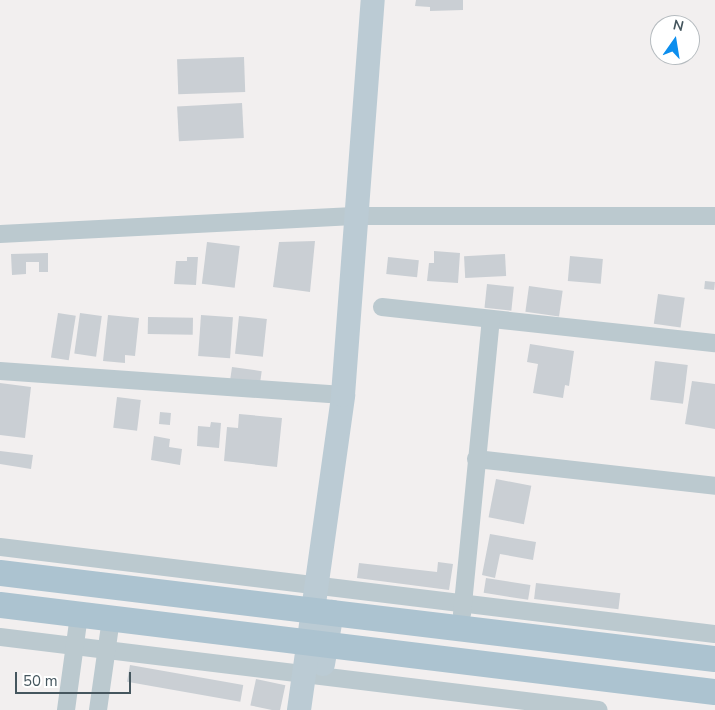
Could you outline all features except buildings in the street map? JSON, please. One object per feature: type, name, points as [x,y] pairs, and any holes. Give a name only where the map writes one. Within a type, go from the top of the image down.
[{"type":"main road","points":[[0,573],[461,616],[715,659]]},
{"type":"main road","points":[[0,605],[715,692]]},
{"type":"street","points":[[299,710],[313,676],[318,644],[359,216],[373,0]]},
{"type":"street","points":[[0,234],[359,216],[715,216]]},
{"type":"street","points":[[382,307],[715,343]]},
{"type":"street","points":[[491,319],[461,616],[715,634]]},
{"type":"street","points":[[0,370],[343,395]]},
{"type":"street","points":[[476,459],[715,486]]},
{"type":"street","points":[[0,546],[321,603]]},
{"type":"street","points":[[66,710],[79,615]]},
{"type":"street","points":[[98,710],[111,619]]},
{"type":"street","points":[[0,637],[599,710]]},
{"type":"street","points":[[313,676],[316,710]]}]
